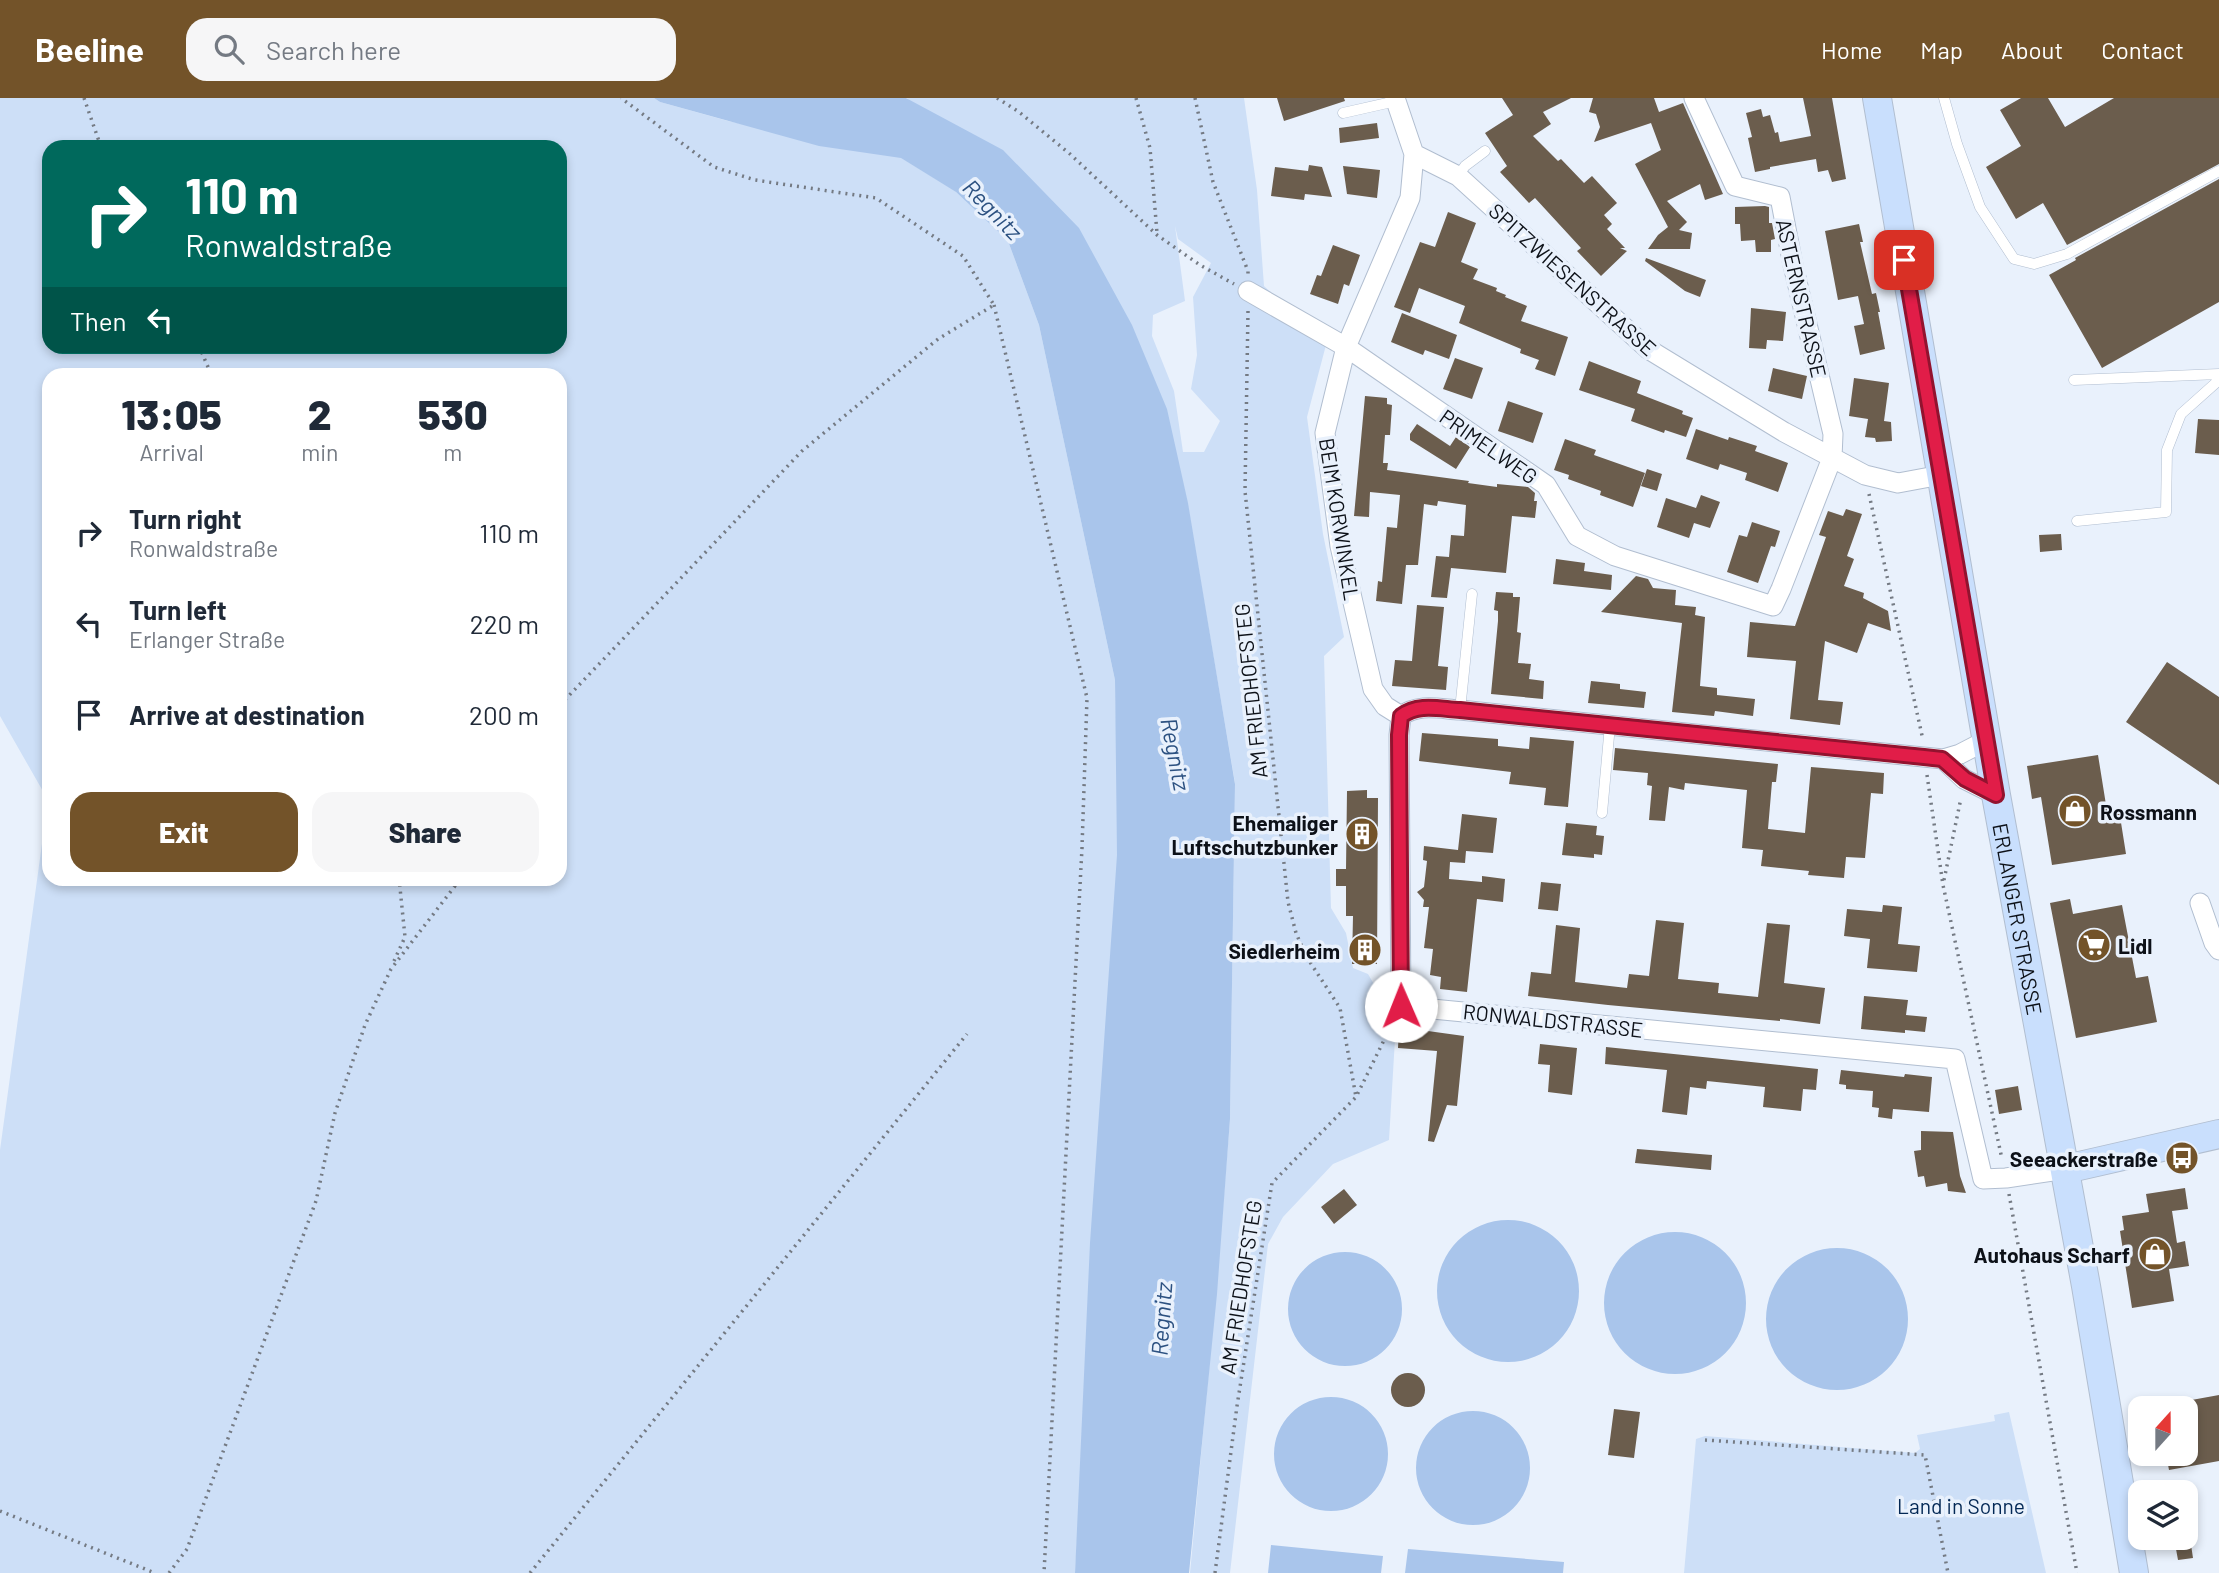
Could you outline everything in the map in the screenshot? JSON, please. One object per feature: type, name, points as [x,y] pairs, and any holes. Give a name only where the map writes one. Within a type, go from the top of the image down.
[{"type":"main road","name":"ERLANGER STRASSE","points":[[1877,98],[1996,795],[2066,1169],[2134,1573]]},
{"type":"main road","points":[[2066,1169],[2219,1134]]},
{"type":"street","name":"ASTERNSTRASSE","points":[[1694,98],[1735,186],[1780,197],[1793,265],[1833,434],[1832,458]]},
{"type":"street","points":[[1396,99],[1414,154]]},
{"type":"street","name":"SPITZWIESENSTRASSE","points":[[1414,154],[1458,176],[1648,349],[1784,432],[1865,475],[1898,483],[1941,475]]},
{"type":"street","name":"BEIM KORWINKEL","points":[[1401,716],[1385,706],[1373,689],[1340,546],[1325,433],[1346,347],[1410,198],[1414,154]]},
{"type":"street","name":"PRIMELWEG","points":[[1248,291],[1346,347],[1546,485],[1577,536],[1615,556],[1773,606],[1832,458]]},
{"type":"street","points":[[1401,1006],[1399,735],[1401,716],[1418,707],[1933,758],[1960,754],[1987,740]]},
{"type":"street","points":[[1933,758],[1996,795]]},
{"type":"street","points":[[2200,904],[2219,950]]},
{"type":"street","name":"RONWALDSTRASSE","points":[[1401,1006],[1955,1059],[1983,1179],[2006,1178]]},
{"type":"street","points":[[2006,1178],[2066,1169]]},
{"type":"lane","points":[[1944,98],[1980,207],[2014,259],[2034,264],[2067,254],[2219,171]]},
{"type":"lane","points":[[1343,113],[1396,99]]},
{"type":"lane","points":[[1458,176],[1465,166],[1485,151]]},
{"type":"lane","points":[[2074,380],[2219,374]]},
{"type":"lane","points":[[2077,521],[2166,512],[2167,450],[2181,414],[2219,380]]},
{"type":"lane","points":[[1460,710],[1472,594]]},
{"type":"lane","points":[[1602,813],[1610,725]]},
{"type":"path","points":[[84,98],[99,140]]},
{"type":"path","points":[[621,98],[714,167],[755,180],[876,198],[963,256],[994,305],[1087,698],[1082,848],[1044,1573]]},
{"type":"path","points":[[997,98],[1070,154],[1157,235],[1200,265],[1248,291]]},
{"type":"path","points":[[1136,98],[1150,148],[1157,235]]},
{"type":"path","name":"AM FRIEDHOFSTEG","points":[[1195,98],[1213,182],[1248,271],[1245,491],[1288,902],[1296,933],[1307,956],[1340,1008],[1356,1097],[1272,1183],[1237,1406],[1215,1573]]},
{"type":"path","points":[[567,698],[802,451],[938,340],[994,305]]},
{"type":"path","points":[[1865,475],[1922,736],[1933,758],[1943,885],[2006,1178],[2077,1573]]},
{"type":"path","points":[[169,1573],[187,1549],[316,1201],[335,1113],[365,1025],[405,937],[401,886]]},
{"type":"path","points":[[391,969],[455,886]]},
{"type":"path","points":[[1356,1097],[1401,1006]]},
{"type":"path","points":[[530,1573],[967,1034]]},
{"type":"path","points":[[1705,1440],[1925,1455],[1948,1573]]},
{"type":"path","points":[[0,1511],[155,1573]]},
{"type":"green space","points":[[0,98],[654,98],[728,121],[900,157],[955,191],[1008,241],[1039,325],[1115,680],[1119,855],[1075,1573],[0,1573],[0,1150],[42,844],[42,886],[567,886],[567,368],[42,368],[42,790],[0,716]]},
{"type":"green space","points":[[907,98],[1244,98],[1257,190],[1264,286],[1326,345],[1307,417],[1323,534],[1344,637],[1324,656],[1331,908],[1346,933],[1353,968],[1368,974],[1396,1022],[1389,1140],[1333,1164],[1283,1217],[1268,1244],[1230,1573],[1190,1573],[1230,1119],[1235,783],[1187,501],[1166,409]],"holes":[[[1175,226],[1178,239],[1211,263],[1193,297],[1197,355],[1191,389],[1220,421],[1204,452],[1183,452],[1174,391],[1152,336],[1153,315],[1185,301]]]},
{"type":"green space","name":"Land in Sonne","points":[[2009,1412],[2046,1573],[1684,1573],[1696,1439],[1705,1436],[1915,1453],[1920,1449],[1917,1435],[1995,1421],[1994,1415]]},
{"type":"water","name":"Regnitz","points":[[654,98],[906,98],[1003,150],[1079,228],[1132,325],[1167,409],[1188,503],[1235,784],[1230,1119],[1217,1294],[1189,1573],[1075,1573],[1090,1243],[1117,855],[1115,680],[1039,325],[1008,241],[956,192],[901,158],[819,146],[660,102]]},
{"type":"water","points":[[1508,1220],[1535,1225],[1558,1241],[1574,1264],[1579,1291],[1574,1318],[1558,1341],[1535,1357],[1508,1362],[1481,1357],[1458,1341],[1442,1318],[1437,1291],[1442,1264],[1458,1241],[1481,1225]]},
{"type":"water","points":[[1675,1232],[1702,1237],[1725,1253],[1741,1276],[1746,1303],[1741,1330],[1725,1353],[1702,1369],[1675,1374],[1648,1369],[1625,1353],[1609,1330],[1604,1303],[1609,1276],[1625,1253],[1648,1237]]},
{"type":"water","points":[[1837,1248],[1864,1253],[1887,1269],[1903,1292],[1908,1319],[1903,1346],[1887,1369],[1864,1385],[1837,1390],[1810,1385],[1787,1369],[1771,1346],[1766,1319],[1771,1292],[1787,1269],[1810,1253]]},
{"type":"water","points":[[1345,1252],[1367,1257],[1385,1269],[1397,1287],[1402,1309],[1397,1331],[1385,1349],[1367,1361],[1345,1366],[1323,1361],[1305,1349],[1293,1331],[1288,1309],[1293,1287],[1305,1269],[1323,1257]]},
{"type":"water","points":[[1331,1397],[1353,1402],[1371,1414],[1383,1432],[1388,1454],[1383,1476],[1371,1494],[1353,1506],[1331,1511],[1309,1506],[1291,1494],[1279,1476],[1274,1454],[1279,1432],[1291,1414],[1309,1402]]},
{"type":"water","points":[[1473,1411],[1495,1416],[1513,1428],[1525,1446],[1530,1468],[1525,1490],[1513,1508],[1495,1520],[1473,1525],[1451,1520],[1433,1508],[1421,1490],[1416,1468],[1421,1446],[1433,1428],[1451,1416]]},
{"type":"water","points":[[1271,1545],[1383,1556],[1381,1573],[1268,1573]]},
{"type":"water","points":[[1408,1549],[1564,1562],[1563,1573],[1405,1573]]},
{"type":"building","points":[[1277,98],[1344,98],[1345,101],[1284,121]]},
{"type":"building","points":[[1502,98],[1571,98],[1543,112],[1551,124],[1533,136],[1584,183],[1592,176],[1617,203],[1604,215],[1612,224],[1607,229],[1625,248],[1620,248],[1627,251],[1601,276],[1577,251],[1581,248],[1535,198],[1529,203],[1500,172],[1507,166],[1485,133],[1513,115]]},
{"type":"building","points":[[1593,98],[1654,98],[1659,112],[1683,103],[1723,194],[1705,200],[1700,184],[1667,201],[1687,222],[1679,230],[1692,233],[1690,249],[1648,249],[1668,227],[1635,164],[1661,150],[1651,123],[1594,142],[1600,127],[1596,114],[1589,112]]},
{"type":"building","points":[[1803,98],[1832,98],[1846,179],[1832,182],[1828,170],[1818,172],[1816,159],[1755,172],[1748,138],[1752,137],[1746,113],[1761,109],[1763,117],[1770,115],[1780,142],[1811,136]]},
{"type":"building","points":[[2021,98],[2048,98],[2065,127],[2114,98],[2219,98],[2219,164],[2067,245],[2043,203],[2016,219],[1986,167],[2021,146],[2000,110]]},
{"type":"building","points":[[1377,123],[1379,138],[1340,143],[1339,128]]},
{"type":"building","points":[[1309,165],[1322,167],[1332,197],[1305,194],[1304,200],[1271,196],[1275,167],[1308,171]]},
{"type":"building","points":[[1343,166],[1380,170],[1377,198],[1347,194]]},
{"type":"building","points":[[2219,179],[2219,302],[2102,368],[2049,275]]},
{"type":"building","points":[[1735,207],[1769,207],[1769,223],[1772,223],[1775,239],[1771,240],[1771,252],[1756,252],[1755,240],[1741,241],[1740,224],[1735,224]]},
{"type":"building","points":[[1448,212],[1476,223],[1461,262],[1478,269],[1473,279],[1497,288],[1496,291],[1506,295],[1505,297],[1527,306],[1521,321],[1568,337],[1555,376],[1535,369],[1539,360],[1520,353],[1521,349],[1459,323],[1465,306],[1419,288],[1410,313],[1394,307],[1420,242],[1435,247]]},
{"type":"building","points":[[1859,224],[1863,242],[1860,242],[1872,294],[1876,293],[1885,349],[1860,355],[1854,326],[1864,324],[1858,296],[1838,300],[1825,231]]},
{"type":"building","points":[[1333,245],[1360,255],[1349,286],[1344,284],[1338,304],[1310,294],[1317,275],[1321,276]]},
{"type":"building","points":[[1646,258],[1706,280],[1700,297],[1685,291],[1645,261]]},
{"type":"building","points":[[1751,308],[1786,312],[1783,341],[1767,340],[1766,349],[1749,348]]},
{"type":"building","points":[[1402,313],[1457,335],[1449,359],[1425,350],[1423,355],[1391,342]]},
{"type":"building","points":[[1455,358],[1483,368],[1472,399],[1443,389]]},
{"type":"building","points":[[1589,361],[1641,381],[1637,393],[1683,411],[1682,414],[1693,418],[1686,437],[1665,430],[1664,433],[1631,421],[1635,409],[1579,390]]},
{"type":"building","points":[[1773,368],[1807,376],[1802,399],[1768,391]]},
{"type":"building","points":[[1854,378],[1889,383],[1884,421],[1891,422],[1892,441],[1876,442],[1875,438],[1865,437],[1868,419],[1849,416]]},
{"type":"building","points":[[1365,396],[1387,398],[1387,404],[1392,405],[1390,435],[1385,435],[1383,463],[1388,463],[1387,470],[1497,487],[1497,484],[1528,487],[1535,493],[1535,518],[1512,516],[1506,573],[1451,568],[1447,598],[1431,597],[1436,556],[1449,557],[1451,535],[1464,536],[1466,505],[1438,501],[1437,506],[1424,504],[1418,565],[1406,565],[1402,604],[1376,601],[1378,581],[1382,582],[1387,527],[1397,528],[1400,495],[1370,492],[1369,517],[1354,516]]},
{"type":"building","points":[[1508,401],[1543,413],[1533,443],[1498,431]]},
{"type":"building","points":[[2198,419],[2219,420],[2219,455],[2195,453]]},
{"type":"building","points":[[1417,424],[1450,446],[1456,437],[1470,447],[1456,469],[1410,440],[1410,434]]},
{"type":"building","points":[[1696,429],[1757,446],[1755,451],[1788,463],[1778,492],[1745,480],[1747,473],[1720,464],[1718,470],[1686,459]]},
{"type":"building","points":[[1565,439],[1596,450],[1594,455],[1645,473],[1633,507],[1600,495],[1601,491],[1568,479],[1569,475],[1554,470]]},
{"type":"building","points":[[1647,469],[1662,474],[1657,491],[1641,486]]},
{"type":"building","points":[[1701,495],[1720,502],[1710,528],[1694,523],[1689,538],[1657,527],[1666,498],[1696,508]]},
{"type":"building","points":[[1846,509],[1862,514],[1847,556],[1854,559],[1844,586],[1864,593],[1863,598],[1888,611],[1891,631],[1868,623],[1857,653],[1825,641],[1818,700],[1843,702],[1840,725],[1790,719],[1796,661],[1747,657],[1750,622],[1795,626],[1826,537],[1819,535],[1828,511],[1843,516]]},
{"type":"building","points":[[1752,522],[1780,531],[1775,547],[1771,546],[1758,583],[1727,572],[1739,535],[1747,537]]},
{"type":"building","points":[[2061,534],[2062,550],[2040,552],[2039,535]]},
{"type":"building","points":[[1556,559],[1585,563],[1584,571],[1612,575],[1611,590],[1553,584]]},
{"type":"building","points":[[1636,576],[1648,579],[1653,588],[1676,590],[1675,605],[1696,607],[1695,615],[1705,617],[1700,686],[1717,688],[1717,695],[1755,699],[1753,716],[1715,711],[1714,716],[1672,712],[1682,623],[1601,612]]},
{"type":"building","points":[[1496,592],[1513,593],[1513,597],[1520,597],[1518,663],[1531,664],[1529,679],[1544,681],[1543,699],[1491,694],[1498,621],[1498,611],[1494,610]]},
{"type":"building","points":[[1417,605],[1444,607],[1438,666],[1448,667],[1446,690],[1392,686],[1395,660],[1412,661]]},
{"type":"building","points":[[2167,662],[2219,697],[2219,785],[2126,722]]},
{"type":"building","points":[[1591,681],[1620,684],[1620,689],[1646,692],[1644,708],[1588,703]]},
{"type":"building","points":[[1422,733],[1498,739],[1498,746],[1529,749],[1530,737],[1574,741],[1568,807],[1544,805],[1546,788],[1509,784],[1511,772],[1419,761]]},
{"type":"building","points":[[1615,748],[1778,764],[1776,782],[1772,782],[1768,829],[1805,833],[1811,767],[1884,773],[1883,794],[1871,793],[1865,858],[1846,857],[1844,878],[1808,875],[1809,871],[1761,866],[1763,850],[1742,848],[1747,790],[1685,783],[1684,790],[1669,787],[1665,821],[1649,820],[1652,786],[1647,785],[1648,773],[1613,770]]},
{"type":"building","name":"Rossmann","points":[[2098,755],[2107,811],[2119,810],[2126,854],[2052,865],[2041,797],[2032,799],[2027,766]]},
{"type":"building","name":"Ehemaliger Luftschutzbunker","points":[[1367,790],[1367,798],[1378,798],[1377,964],[1352,964],[1353,916],[1346,916],[1346,886],[1336,886],[1336,869],[1346,869],[1347,791]]},
{"type":"building","points":[[1462,814],[1497,818],[1493,853],[1466,851],[1465,863],[1450,862],[1449,879],[1482,882],[1482,876],[1505,879],[1503,902],[1477,899],[1467,992],[1440,989],[1441,977],[1430,975],[1433,949],[1424,948],[1429,907],[1423,907],[1424,900],[1417,892],[1424,887],[1427,861],[1423,860],[1424,846],[1458,850]]},
{"type":"building","points":[[1566,823],[1597,826],[1596,835],[1604,836],[1602,855],[1594,854],[1594,858],[1562,855]]},
{"type":"building","points":[[1541,882],[1561,884],[1558,911],[1538,909]]},
{"type":"building","name":"Lidl","points":[[2070,899],[2073,914],[2122,905],[2136,978],[2148,976],[2157,1022],[2076,1038],[2050,903]]},
{"type":"building","points":[[1883,905],[1902,907],[1898,944],[1920,946],[1917,972],[1867,968],[1870,939],[1844,936],[1847,909],[1882,912]]},
{"type":"building","points":[[1656,920],[1684,923],[1678,979],[1719,983],[1718,993],[1758,997],[1767,923],[1790,925],[1784,983],[1825,988],[1820,1024],[1528,996],[1531,972],[1551,974],[1556,925],[1580,928],[1575,982],[1627,988],[1629,974],[1649,976]]},
{"type":"building","points":[[1864,996],[1908,1000],[1906,1015],[1927,1017],[1925,1032],[1861,1029]]},
{"type":"building","points":[[1399,1027],[1464,1036],[1457,1106],[1447,1105],[1434,1142],[1428,1141],[1437,1051],[1398,1048]]},
{"type":"building","points":[[1540,1044],[1577,1048],[1572,1095],[1548,1092],[1550,1065],[1538,1064]]},
{"type":"building","points":[[1606,1047],[1818,1069],[1816,1090],[1803,1089],[1801,1111],[1763,1107],[1765,1087],[1707,1081],[1706,1089],[1690,1087],[1687,1115],[1662,1112],[1667,1070],[1605,1064]]},
{"type":"building","points":[[1841,1070],[1904,1077],[1905,1074],[1932,1077],[1929,1112],[1893,1109],[1892,1119],[1878,1117],[1879,1108],[1872,1107],[1873,1091],[1846,1089],[1846,1085],[1839,1084]]},
{"type":"building","points":[[2018,1086],[2022,1110],[1999,1114],[1995,1090]]},
{"type":"building","points":[[1921,1131],[1953,1132],[1960,1176],[1966,1193],[1948,1191],[1947,1183],[1926,1187],[1924,1176],[1918,1177],[1914,1151],[1921,1150]]},
{"type":"building","points":[[1637,1149],[1712,1155],[1711,1170],[1635,1163]]},
{"type":"building","name":"Autohaus Scharf","points":[[2185,1188],[2188,1209],[2172,1211],[2177,1243],[2185,1241],[2189,1266],[2169,1269],[2174,1301],[2132,1308],[2120,1231],[2124,1230],[2122,1216],[2149,1212],[2146,1194]]},
{"type":"building","points":[[1344,1189],[1357,1205],[1334,1224],[1321,1207]]},
{"type":"building","points":[[1408,1373],[1420,1378],[1425,1390],[1420,1402],[1408,1407],[1396,1402],[1391,1390],[1396,1378]]},
{"type":"building","points":[[2219,1395],[2219,1461],[2198,1465],[2198,1399]]},
{"type":"building","points":[[1614,1409],[1640,1412],[1634,1458],[1608,1455]]},
{"type":"building","points":[[2168,1466],[2191,1466],[2169,1470]]},
{"type":"building","points":[[2176,1550],[2192,1550],[2193,1558],[2178,1560]]},
{"type":"place","name":"Rossmann","points":[[2075,811]]},
{"type":"place","name":"Ehemaliger Luftschutzbunker","points":[[1362,834]]},
{"type":"place","name":"Lidl","points":[[2094,945]]},
{"type":"place","name":"Siedlerheim","points":[[1365,950]]},
{"type":"place","name":"Seeackerstraße","points":[[2182,1158]]},
{"type":"place","name":"Autohaus Scharf","points":[[2155,1254]]},
{"type":"route","points":[[1401,1006],[1399,735],[1401,716],[1409,710],[1418,707],[1460,710],[1942,759],[1965,779],[1996,795],[1904,260]]}]
